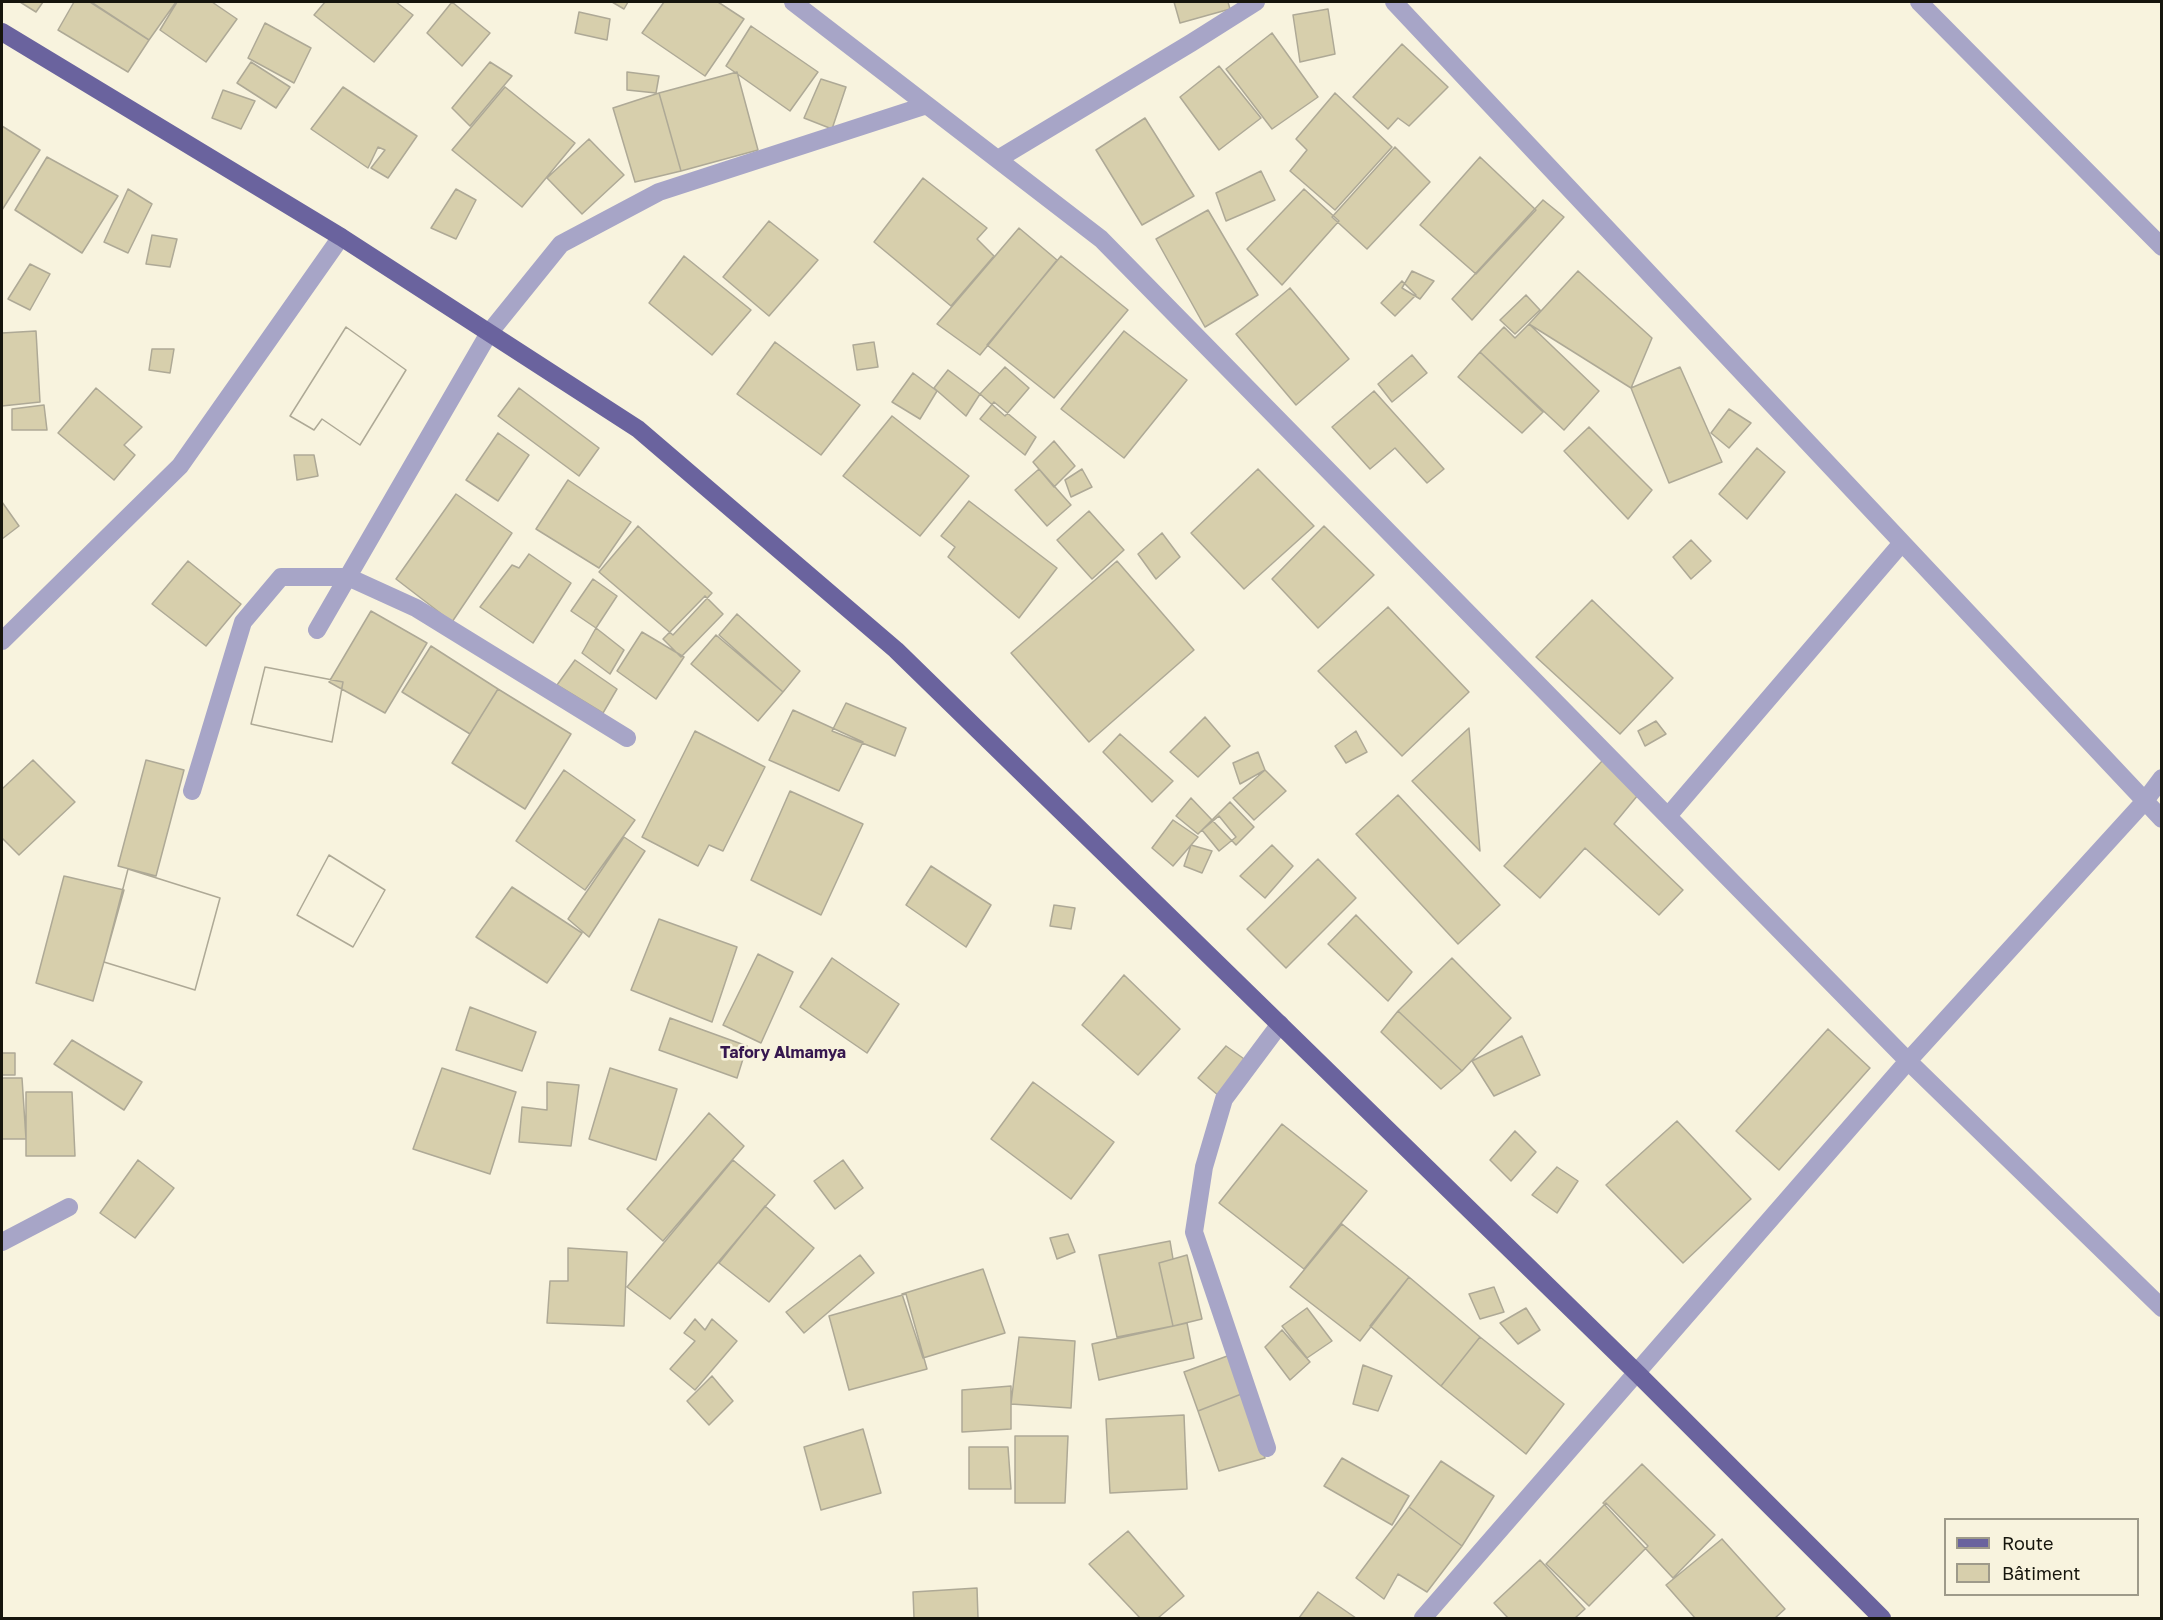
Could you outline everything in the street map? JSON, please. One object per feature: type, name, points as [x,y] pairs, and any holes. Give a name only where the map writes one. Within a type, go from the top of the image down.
[{"type":"main road","points":[[2,32],[341,237],[638,429],[896,650],[1638,1374],[1882,1618]]},
{"type":"street","points":[[793,2],[1101,239],[1908,1061],[2162,1308]]},
{"type":"street","points":[[998,159],[1256,2]]},
{"type":"street","points":[[1394,2],[1901,544],[2162,819]]},
{"type":"street","points":[[1919,2],[2162,247]]},
{"type":"street","points":[[317,630],[489,333],[561,244],[659,192],[927,105]]},
{"type":"street","points":[[2,639],[180,466],[341,237]]},
{"type":"street","points":[[1668,816],[1901,544]]},
{"type":"street","points":[[192,791],[243,622],[281,577],[348,577],[416,608],[627,738]]},
{"type":"street","points":[[1423,1618],[1638,1374],[1908,1061],[2144,802],[2162,778]]},
{"type":"street","points":[[1267,1448],[1194,1232],[1204,1167],[1224,1099],[1280,1024]]},
{"type":"street","points":[[2,1242],[69,1207]]},
{"type":"building","points":[[20,2],[43,2],[36,12]]},
{"type":"building","points":[[74,2],[90,2],[149,40],[128,72],[58,30]]},
{"type":"building","points":[[91,2],[176,2],[149,40]]},
{"type":"building","points":[[177,2],[212,2],[237,19],[206,62],[160,30]]},
{"type":"building","points":[[325,2],[396,2],[413,15],[374,62],[314,15]]},
{"type":"building","points":[[452,2],[490,33],[462,66],[427,33]]},
{"type":"building","points":[[612,2],[628,2],[624,9]]},
{"type":"building","points":[[664,2],[718,2],[744,19],[705,76],[642,33]]},
{"type":"building","points":[[1174,2],[1228,2],[1230,9],[1180,23]]},
{"type":"building","points":[[1328,9],[1335,54],[1300,62],[1293,15]]},
{"type":"building","points":[[579,12],[610,19],[607,40],[575,33]]},
{"type":"building","points":[[265,23],[311,48],[294,83],[248,58]]},
{"type":"building","points":[[751,26],[818,72],[790,111],[726,66]]},
{"type":"building","points":[[1272,33],[1318,97],[1272,129],[1226,69]]},
{"type":"building","points":[[1402,44],[1448,87],[1409,126],[1398,118],[1388,129],[1353,97]]},
{"type":"building","points":[[251,62],[290,87],[276,108],[237,83]]},
{"type":"building","points":[[490,62],[512,76],[470,126],[452,108]]},
{"type":"building","points":[[1219,66],[1261,118],[1219,150],[1180,97]]},
{"type":"building","points":[[627,72],[659,76],[656,93],[627,90]]},
{"type":"building","points":[[737,72],[758,150],[681,171],[659,93]]},
{"type":"building","points":[[821,79],[846,87],[832,129],[804,118]]},
{"type":"building","points":[[343,87],[417,136],[388,178],[371,168],[385,150],[378,147],[368,168],[311,129]]},
{"type":"building","points":[[505,87],[575,143],[522,207],[452,150]]},
{"type":"building","points":[[223,90],[255,101],[241,129],[212,118]]},
{"type":"building","points":[[659,93],[681,171],[635,182],[613,108]]},
{"type":"building","points":[[1335,93],[1392,147],[1335,210],[1290,171],[1307,150],[1296,139]]},
{"type":"building","points":[[1145,118],[1194,196],[1142,225],[1096,150]]},
{"type":"building","points":[[2,126],[40,150],[2,210]]},
{"type":"building","points":[[589,139],[624,175],[582,214],[547,178]]},
{"type":"building","points":[[1395,147],[1430,182],[1367,249],[1332,217]]},
{"type":"building","points":[[47,157],[118,196],[82,253],[15,210]]},
{"type":"building","points":[[1480,157],[1536,210],[1476,274],[1420,225]]},
{"type":"building","points":[[1261,171],[1275,200],[1226,221],[1216,193]]},
{"type":"building","points":[[923,178],[987,228],[977,239],[994,256],[951,306],[874,242]]},
{"type":"building","points":[[128,189],[152,204],[128,253],[104,242]]},
{"type":"building","points":[[456,189],[476,200],[456,239],[431,228]]},
{"type":"building","points":[[1304,189],[1339,221],[1282,285],[1247,249]]},
{"type":"building","points":[[1543,200],[1564,217],[1472,320],[1452,299]]},
{"type":"building","points":[[1208,210],[1258,295],[1205,327],[1156,239]]},
{"type":"building","points":[[769,221],[818,260],[769,316],[723,277]]},
{"type":"building","points":[[1019,228],[1057,260],[980,355],[937,324]]},
{"type":"building","points":[[152,235],[177,239],[170,267],[146,264]]},
{"type":"building","points":[[684,256],[751,310],[712,355],[649,303]]},
{"type":"building","points":[[1061,256],[1128,310],[1054,398],[987,345]]},
{"type":"building","points":[[30,264],[50,274],[30,310],[8,299]]},
{"type":"building","points":[[1412,271],[1434,281],[1420,299],[1402,288]]},
{"type":"building","points":[[1578,271],[1652,338],[1631,388],[1529,324]]},
{"type":"building","points":[[1402,281],[1416,295],[1395,316],[1381,303]]},
{"type":"building","points":[[1290,288],[1349,359],[1296,405],[1236,334]]},
{"type":"building","points":[[1526,295],[1540,310],[1515,334],[1500,320]]},
{"type":"building","points":[[1529,324],[1599,391],[1564,430],[1480,352],[1504,327],[1515,338]]},
{"type":"building","points":[[346,327],[406,370],[360,445],[322,419],[314,430],[290,416]]},
{"type":"building","points":[[346,327],[406,370],[360,445],[322,419],[314,430],[290,416]]},
{"type":"building","points":[[36,331],[40,402],[2,406],[2,333]]},
{"type":"building","points":[[1124,331],[1187,380],[1124,458],[1061,409]]},
{"type":"building","points":[[775,342],[860,405],[821,455],[737,394]]},
{"type":"building","points":[[874,342],[878,367],[857,370],[853,345]]},
{"type":"building","points":[[152,349],[174,349],[170,373],[149,370]]},
{"type":"building","points":[[1480,352],[1543,412],[1522,433],[1458,377]]},
{"type":"building","points":[[1412,355],[1427,373],[1392,402],[1378,384]]},
{"type":"building","points":[[1005,367],[1029,388],[1005,416],[980,394]]},
{"type":"building","points":[[1680,367],[1722,462],[1669,483],[1631,388]]},
{"type":"building","points":[[948,370],[980,394],[966,416],[934,388]]},
{"type":"building","points":[[913,373],[937,391],[920,419],[892,402]]},
{"type":"building","points":[[96,388],[142,427],[124,445],[135,455],[114,480],[58,433]]},
{"type":"building","points":[[519,388],[599,448],[579,476],[498,416]]},
{"type":"building","points":[[1374,391],[1444,469],[1427,483],[1395,448],[1370,469],[1332,427]]},
{"type":"building","points":[[994,402],[1036,437],[1025,455],[980,419]]},
{"type":"building","points":[[44,405],[47,430],[12,430],[12,409]]},
{"type":"building","points":[[1729,409],[1751,423],[1729,448],[1711,433]]},
{"type":"building","points":[[892,416],[969,476],[920,536],[843,476]]},
{"type":"building","points":[[1589,427],[1652,490],[1628,519],[1564,451]]},
{"type":"building","points":[[498,433],[529,455],[498,501],[466,480]]},
{"type":"building","points":[[1054,441],[1075,466],[1054,487],[1033,462]]},
{"type":"building","points":[[1757,448],[1785,472],[1747,519],[1719,494]]},
{"type":"building","points":[[294,455],[314,455],[318,476],[297,480]]},
{"type":"building","points":[[1039,469],[1071,505],[1047,526],[1015,490]]},
{"type":"building","points":[[1082,469],[1092,487],[1071,497],[1065,480]]},
{"type":"building","points":[[1258,469],[1314,526],[1244,589],[1191,533]]},
{"type":"building","points":[[568,480],[631,522],[599,568],[536,529]]},
{"type":"building","points":[[456,494],[512,533],[452,622],[396,579]]},
{"type":"building","points":[[969,501],[1057,568],[1019,618],[948,557],[955,547],[941,536]]},
{"type":"building","points":[[2,502],[19,526],[2,539]]},
{"type":"building","points":[[1089,511],[1124,550],[1092,579],[1057,540]]},
{"type":"building","points":[[638,526],[712,593],[673,635],[599,572]]},
{"type":"building","points":[[1324,526],[1374,575],[1318,628],[1272,579]]},
{"type":"building","points":[[1162,533],[1180,557],[1156,579],[1138,554]]},
{"type":"building","points":[[1691,540],[1711,561],[1691,579],[1673,557]]},
{"type":"building","points":[[529,554],[571,583],[533,643],[480,607],[512,565],[519,568]]},
{"type":"building","points":[[188,561],[241,604],[206,646],[152,604]]},
{"type":"building","points":[[1117,561],[1194,650],[1089,742],[1011,653]]},
{"type":"building","points":[[593,579],[617,596],[596,628],[571,611]]},
{"type":"building","points":[[705,596],[723,614],[681,657],[663,639]]},
{"type":"building","points":[[1592,600],[1673,678],[1620,734],[1536,657]]},
{"type":"building","points":[[1388,607],[1469,692],[1402,756],[1318,671]]},
{"type":"building","points":[[371,611],[427,643],[385,713],[329,682]]},
{"type":"building","points":[[737,614],[800,671],[783,692],[719,635]]},
{"type":"building","points":[[596,628],[624,650],[610,674],[582,653]]},
{"type":"building","points":[[642,632],[684,657],[656,699],[617,671]]},
{"type":"building","points":[[716,635],[783,692],[758,721],[691,664]]},
{"type":"building","points":[[431,646],[498,689],[470,734],[402,692]]},
{"type":"building","points":[[575,660],[617,689],[603,713],[557,685]]},
{"type":"building","points":[[265,667],[343,682],[332,742],[251,724]]},
{"type":"building","points":[[265,667],[343,682],[332,742],[251,724]]},
{"type":"building","points":[[498,689],[571,734],[525,809],[452,763]]},
{"type":"building","points":[[846,703],[906,728],[895,756],[832,731]]},
{"type":"building","points":[[793,710],[863,742],[839,791],[769,760]]},
{"type":"building","points":[[1205,717],[1230,746],[1198,777],[1170,752]]},
{"type":"building","points":[[1656,721],[1666,734],[1645,746],[1638,731]]},
{"type":"building","points":[[1469,728],[1480,851],[1412,781]]},
{"type":"building","points":[[695,731],[765,767],[723,851],[709,845],[698,866],[642,837]]},
{"type":"building","points":[[1356,731],[1367,752],[1346,763],[1335,746]]},
{"type":"building","points":[[1120,734],[1173,781],[1152,802],[1103,752]]},
{"type":"building","points":[[1258,752],[1265,770],[1240,784],[1233,763]]},
{"type":"building","points":[[33,760],[75,802],[19,855],[2,838],[2,789]]},
{"type":"building","points":[[146,760],[184,770],[156,876],[118,866]]},
{"type":"building","points":[[1603,760],[1638,795],[1614,824],[1683,890],[1659,915],[1585,848],[1540,898],[1504,866]]},
{"type":"building","points":[[564,770],[635,820],[585,890],[516,841]]},
{"type":"building","points":[[1265,770],[1286,791],[1254,820],[1233,798]]},
{"type":"building","points":[[790,791],[863,824],[821,915],[751,880]]},
{"type":"building","points":[[1398,795],[1500,905],[1458,944],[1356,834]]},
{"type":"building","points":[[1191,798],[1212,820],[1198,834],[1176,816]]},
{"type":"building","points":[[1230,802],[1254,827],[1236,845],[1212,820]]},
{"type":"building","points":[[1219,816],[1236,837],[1219,851],[1202,830]]},
{"type":"building","points":[[1173,820],[1198,837],[1173,866],[1152,848]]},
{"type":"building","points":[[624,837],[645,851],[589,937],[568,919]]},
{"type":"building","points":[[1191,845],[1212,851],[1202,873],[1184,866]]},
{"type":"building","points":[[1272,845],[1293,866],[1265,898],[1240,876]]},
{"type":"building","points":[[329,855],[385,890],[353,947],[297,915]]},
{"type":"building","points":[[329,855],[385,890],[353,947],[297,915]]},
{"type":"building","points":[[1318,859],[1356,898],[1286,968],[1247,929]]},
{"type":"building","points":[[931,866],[991,905],[966,947],[906,905]]},
{"type":"building","points":[[128,869],[220,898],[195,990],[104,962]]},
{"type":"building","points":[[128,869],[220,898],[195,990],[104,962]]},
{"type":"building","points":[[64,876],[124,890],[93,1001],[36,983]]},
{"type":"building","points":[[512,887],[582,933],[547,983],[476,937]]},
{"type":"building","points":[[1054,905],[1075,908],[1071,929],[1050,926]]},
{"type":"building","points":[[1356,915],[1412,972],[1388,1001],[1328,944]]},
{"type":"building","points":[[659,919],[737,947],[712,1022],[631,990]]},
{"type":"building","points":[[758,954],[793,972],[761,1043],[723,1025]]},
{"type":"building","points":[[832,958],[899,1004],[867,1053],[800,1007]]},
{"type":"building","points":[[1452,958],[1511,1018],[1462,1071],[1398,1011]]},
{"type":"building","points":[[1124,975],[1180,1029],[1138,1075],[1082,1025]]},
{"type":"building","points":[[470,1007],[536,1032],[522,1071],[456,1050]]},
{"type":"building","points":[[1398,1011],[1462,1071],[1441,1089],[1381,1032]]},
{"type":"building","points":[[670,1018],[747,1046],[737,1078],[659,1050]]},
{"type":"building","points":[[1828,1029],[1870,1068],[1779,1170],[1736,1131]]},
{"type":"building","points":[[1522,1036],[1540,1075],[1494,1096],[1472,1061]]},
{"type":"building","points":[[72,1040],[142,1082],[124,1110],[54,1064]]},
{"type":"building","points":[[1226,1046],[1247,1061],[1219,1096],[1198,1078]]},
{"type":"building","points":[[2,1053],[15,1053],[15,1075],[2,1075]]},
{"type":"building","points":[[442,1068],[516,1092],[490,1174],[413,1149]]},
{"type":"building","points":[[610,1068],[677,1089],[656,1160],[589,1139]]},
{"type":"building","points":[[2,1078],[22,1078],[26,1139],[2,1139]]},
{"type":"building","points":[[547,1082],[579,1085],[571,1146],[519,1142],[522,1107],[547,1110]]},
{"type":"building","points":[[1033,1082],[1114,1142],[1071,1199],[991,1139]]},
{"type":"building","points":[[26,1092],[72,1092],[75,1156],[26,1156]]},
{"type":"building","points":[[709,1113],[744,1146],[663,1241],[627,1209]]},
{"type":"building","points":[[1677,1121],[1751,1199],[1683,1263],[1606,1185]]},
{"type":"building","points":[[1282,1124],[1367,1191],[1304,1269],[1219,1203]]},
{"type":"building","points":[[1515,1131],[1536,1152],[1511,1181],[1490,1160]]},
{"type":"building","points":[[138,1160],[174,1188],[135,1238],[100,1213]]},
{"type":"building","points":[[733,1160],[775,1195],[670,1319],[627,1287]]},
{"type":"building","points":[[843,1160],[863,1188],[835,1209],[814,1181]]},
{"type":"building","points":[[1557,1167],[1578,1181],[1557,1213],[1532,1195]]},
{"type":"building","points":[[765,1206],[814,1248],[769,1302],[719,1263]]},
{"type":"building","points":[[1342,1224],[1409,1277],[1360,1341],[1290,1287]]},
{"type":"building","points":[[1068,1234],[1075,1252],[1057,1259],[1050,1238]]},
{"type":"building","points":[[1170,1241],[1173,1259],[1159,1263],[1173,1326],[1117,1337],[1099,1255]]},
{"type":"building","points":[[568,1248],[627,1252],[624,1326],[547,1323],[550,1281],[568,1281]]},
{"type":"building","points":[[860,1255],[874,1273],[804,1333],[786,1312]]},
{"type":"building","points":[[1187,1255],[1202,1319],[1173,1326],[1159,1263]]},
{"type":"building","points":[[983,1269],[1005,1333],[923,1358],[902,1294]]},
{"type":"building","points":[[1409,1277],[1480,1337],[1441,1386],[1370,1326]]},
{"type":"building","points":[[1494,1287],[1504,1312],[1480,1319],[1469,1294]]},
{"type":"building","points":[[906,1294],[927,1369],[849,1390],[829,1316]]},
{"type":"building","points":[[1307,1308],[1332,1341],[1307,1358],[1282,1326]]},
{"type":"building","points":[[1526,1308],[1540,1330],[1518,1344],[1500,1323]]},
{"type":"building","points":[[695,1319],[705,1330],[712,1319],[737,1341],[695,1390],[670,1369],[695,1341],[684,1333]]},
{"type":"building","points":[[1187,1323],[1194,1358],[1099,1380],[1092,1344]]},
{"type":"building","points":[[1282,1330],[1310,1362],[1290,1380],[1265,1347]]},
{"type":"building","points":[[1019,1337],[1075,1341],[1071,1408],[1011,1404]]},
{"type":"building","points":[[1480,1337],[1564,1404],[1526,1454],[1441,1386]]},
{"type":"building","points":[[1230,1355],[1244,1393],[1198,1411],[1184,1372]]},
{"type":"building","points":[[1363,1365],[1392,1376],[1378,1411],[1353,1404]]},
{"type":"building","points":[[712,1376],[733,1401],[709,1425],[687,1401]]},
{"type":"building","points":[[1011,1386],[1011,1429],[962,1432],[962,1390]]},
{"type":"building","points":[[1244,1393],[1265,1458],[1219,1471],[1198,1411]]},
{"type":"building","points":[[1184,1415],[1187,1489],[1110,1493],[1106,1419]]},
{"type":"building","points":[[863,1429],[881,1493],[821,1510],[804,1447]]},
{"type":"building","points":[[1015,1436],[1068,1436],[1065,1503],[1015,1503]]},
{"type":"building","points":[[969,1447],[1008,1447],[1011,1489],[969,1489]]},
{"type":"building","points":[[1342,1458],[1409,1496],[1392,1525],[1324,1486]]},
{"type":"building","points":[[1441,1461],[1494,1496],[1462,1546],[1409,1507]]},
{"type":"building","points":[[1642,1464],[1715,1535],[1673,1578],[1603,1503]]},
{"type":"building","points":[[1606,1503],[1648,1546],[1589,1606],[1546,1564]]},
{"type":"building","points":[[1409,1507],[1462,1546],[1427,1592],[1398,1574],[1384,1599],[1356,1578]]},
{"type":"building","points":[[1128,1531],[1184,1596],[1158,1618],[1140,1618],[1089,1564]]},
{"type":"building","points":[[1722,1539],[1785,1609],[1775,1618],[1695,1618],[1666,1585]]},
{"type":"building","points":[[1540,1560],[1585,1609],[1575,1618],[1508,1618],[1494,1603]]},
{"type":"building","points":[[977,1588],[978,1618],[914,1618],[913,1592]]},
{"type":"building","points":[[1318,1592],[1356,1618],[1299,1618]]},
{"type":"district","name":"Tafory Almamya","points":[[783,1053]]}]
